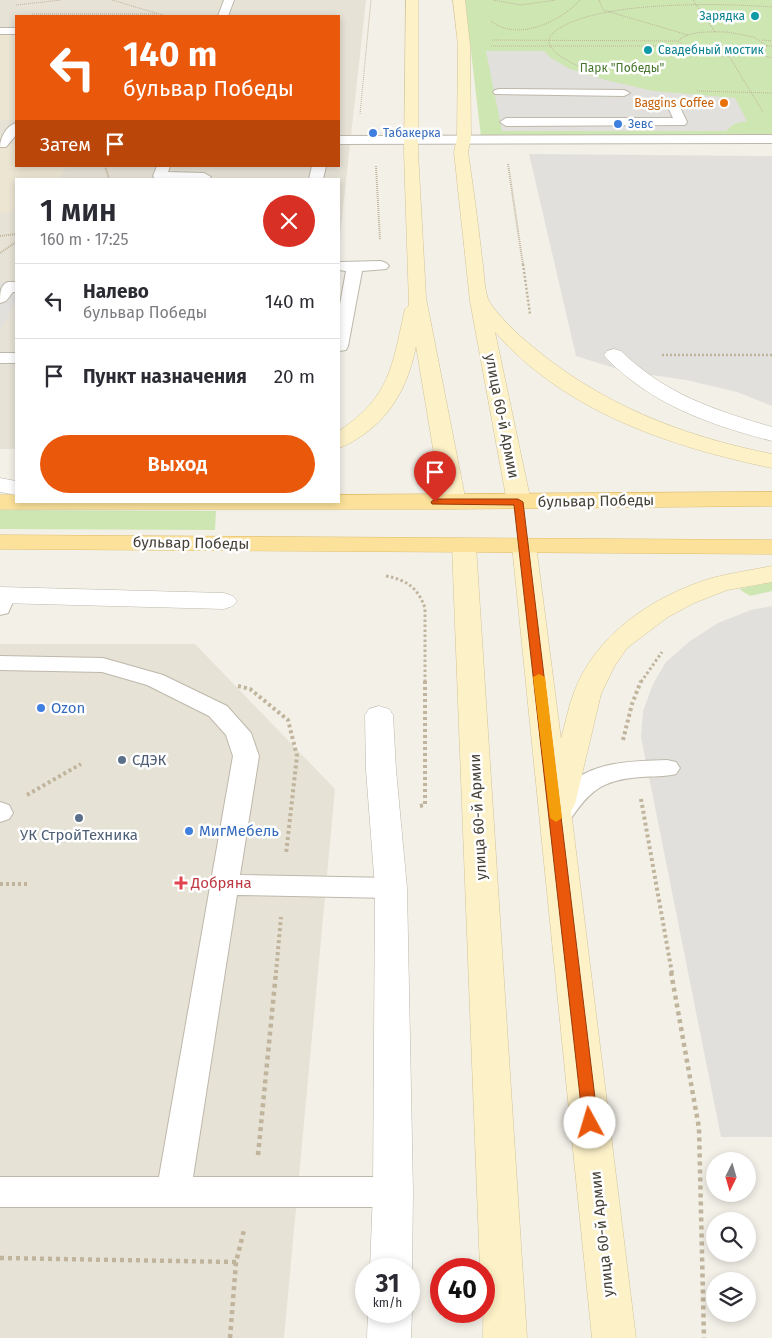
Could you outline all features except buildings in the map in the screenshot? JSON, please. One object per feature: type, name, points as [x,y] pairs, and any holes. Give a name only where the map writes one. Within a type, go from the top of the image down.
[{"type":"main road","name":"улица 60-й Армии","points":[[412,0],[411,139],[417,298],[454,502],[464,546],[505,1338]]},
{"type":"main road","name":"улица 60-й Армии","points":[[459,0],[464,45],[464,138],[460,152],[479,301],[518,502],[524,546],[614,1338]]},
{"type":"main road","points":[[340,440],[373,417],[387,401],[398,379],[417,298]]},
{"type":"main road","points":[[479,301],[514,342],[572,388],[606,407],[645,424],[704,444],[772,462]]},
{"type":"main road","name":"бульвар Победы","points":[[340,502],[772,499]]},
{"type":"main road","name":"бульвар Победы","points":[[0,502],[15,502]]},
{"type":"main road","name":"бульвар Победы","points":[[0,542],[772,547]]},
{"type":"main road","points":[[556,820],[587,694],[600,667],[618,642],[659,611],[684,598],[720,584],[772,574]]},
{"type":"street","points":[[614,355],[650,386],[687,405],[735,423],[772,434]]},
{"type":"street","points":[[0,485],[15,488]]},
{"type":"street","points":[[2,600],[224,601]]},
{"type":"street","points":[[379,715],[381,770],[391,888],[393,1192],[391,1258]]},
{"type":"street","points":[[389,1338],[390,1323]]},
{"type":"lane","points":[[223,15],[229,0]]},
{"type":"lane","points":[[0,32],[15,32]]},
{"type":"lane","points":[[499,92],[624,93]]},
{"type":"lane","points":[[506,122],[681,122],[670,106]]},
{"type":"lane","points":[[340,140],[464,138],[767,139],[771,154]]},
{"type":"lane","points":[[164,167],[160,176],[204,177]]},
{"type":"lane","points":[[340,266],[381,266]]},
{"type":"lane","points":[[340,346],[355,266]]},
{"type":"lane","points":[[0,298],[8,287],[15,287]]},
{"type":"lane","points":[[0,358],[15,358]]},
{"type":"lane","points":[[0,663],[103,665],[155,680],[218,711],[238,733],[246,756],[174,1190]]},
{"type":"lane","points":[[556,820],[577,791],[601,776],[632,769],[667,768]]},
{"type":"lane","points":[[225,885],[391,888]]},
{"type":"lane","points":[[0,1192],[174,1190],[393,1192]]},
{"type":"path","points":[[9,6],[60,0]]},
{"type":"path","points":[[112,0],[162,15]]},
{"type":"path","points":[[494,0],[521,5],[556,0]]},
{"type":"path","points":[[489,18],[498,27],[524,30],[536,27],[569,11],[580,0]]},
{"type":"path","points":[[599,0],[603,10]]},
{"type":"path","points":[[694,1],[715,32]]},
{"type":"path","points":[[582,68],[560,57],[550,46],[548,40],[552,31],[563,23],[580,16],[603,10],[646,4],[694,1],[772,7]]},
{"type":"path","points":[[603,10],[689,35]]},
{"type":"path","points":[[29,14],[157,14]]},
{"type":"path","points":[[493,40],[678,41],[689,35],[715,32],[772,40]]},
{"type":"path","points":[[762,40],[766,46]]},
{"type":"path","points":[[678,41],[681,46]]},
{"type":"path","points":[[484,46],[681,46],[709,54],[728,55],[754,53],[763,50],[766,46],[772,46]]},
{"type":"path","points":[[754,53],[772,58]]},
{"type":"path","points":[[728,55],[753,93],[767,119]]},
{"type":"path","points":[[690,90],[772,93]]},
{"type":"path","points":[[508,162],[530,318]]},
{"type":"path","points":[[0,236],[15,234]]},
{"type":"path","points":[[0,253],[15,243]]},
{"type":"path","points":[[660,355],[772,355]]},
{"type":"path","points":[[377,575],[399,578],[416,588],[425,608],[424,804],[386,816]]},
{"type":"path","points":[[668,645],[649,666],[635,689],[623,742],[644,806],[699,1128],[704,1338]]},
{"type":"path","points":[[0,811],[81,764]]},
{"type":"path","points":[[0,884],[28,884]]},
{"type":"path","points":[[0,1258],[236,1262]]},
{"type":"shaded area","points":[[0,0],[366,0],[340,235],[340,178],[15,178],[15,449],[0,449]]},
{"type":"shaded area","points":[[0,34],[15,34],[15,120],[0,120]]},
{"type":"shaded area","points":[[486,51],[544,51],[551,58],[570,69],[606,80],[653,91],[735,98],[747,121],[734,124],[726,131],[502,131]]},
{"type":"shaded area","points":[[0,144],[15,144],[15,167],[65,167],[60,178],[15,178],[15,206],[11,212],[0,213]]},
{"type":"shaded area","points":[[529,154],[772,156],[772,406],[737,392],[686,380],[624,371],[576,356]]},
{"type":"shaded area","points":[[0,283],[15,283],[15,304],[0,330]]},
{"type":"shaded area","points":[[772,606],[772,1137],[721,1137],[641,737],[643,711],[653,684],[666,662],[690,641],[718,623],[751,610]]},
{"type":"shaded area","points":[[0,644],[195,644],[335,789],[284,1338],[0,1338]]},
{"type":"green space","name":"Парк \"Победы\"","points":[[465,0],[772,0],[772,137],[481,137]]},
{"type":"green space","points":[[0,510],[216,511],[215,530],[0,529]]},
{"type":"green space","points":[[772,582],[772,591],[750,596],[739,589]]},
{"type":"slow traffic","points":[[539,677],[556,818]]},
{"type":"place","name":"Зарядка","points":[[755,16]]},
{"type":"place","name":"Свадебный мостик","points":[[648,50]]},
{"type":"place","name":"Baggins Coffee","points":[[724,103]]},
{"type":"place","name":"Зевс","points":[[618,124]]},
{"type":"place","name":"Табакерка","points":[[373,133]]},
{"type":"place","name":"Ozon","points":[[41,708]]},
{"type":"place","name":"СДЭК","points":[[122,760]]},
{"type":"place","name":"УК СтройТехника","points":[[79,818]]},
{"type":"place","name":"МигМебель","points":[[189,831]]},
{"type":"place","name":"Добряна","points":[[181,883]]},
{"type":"route","points":[[435,502],[518,502],[572,947],[590,1123]]}]
